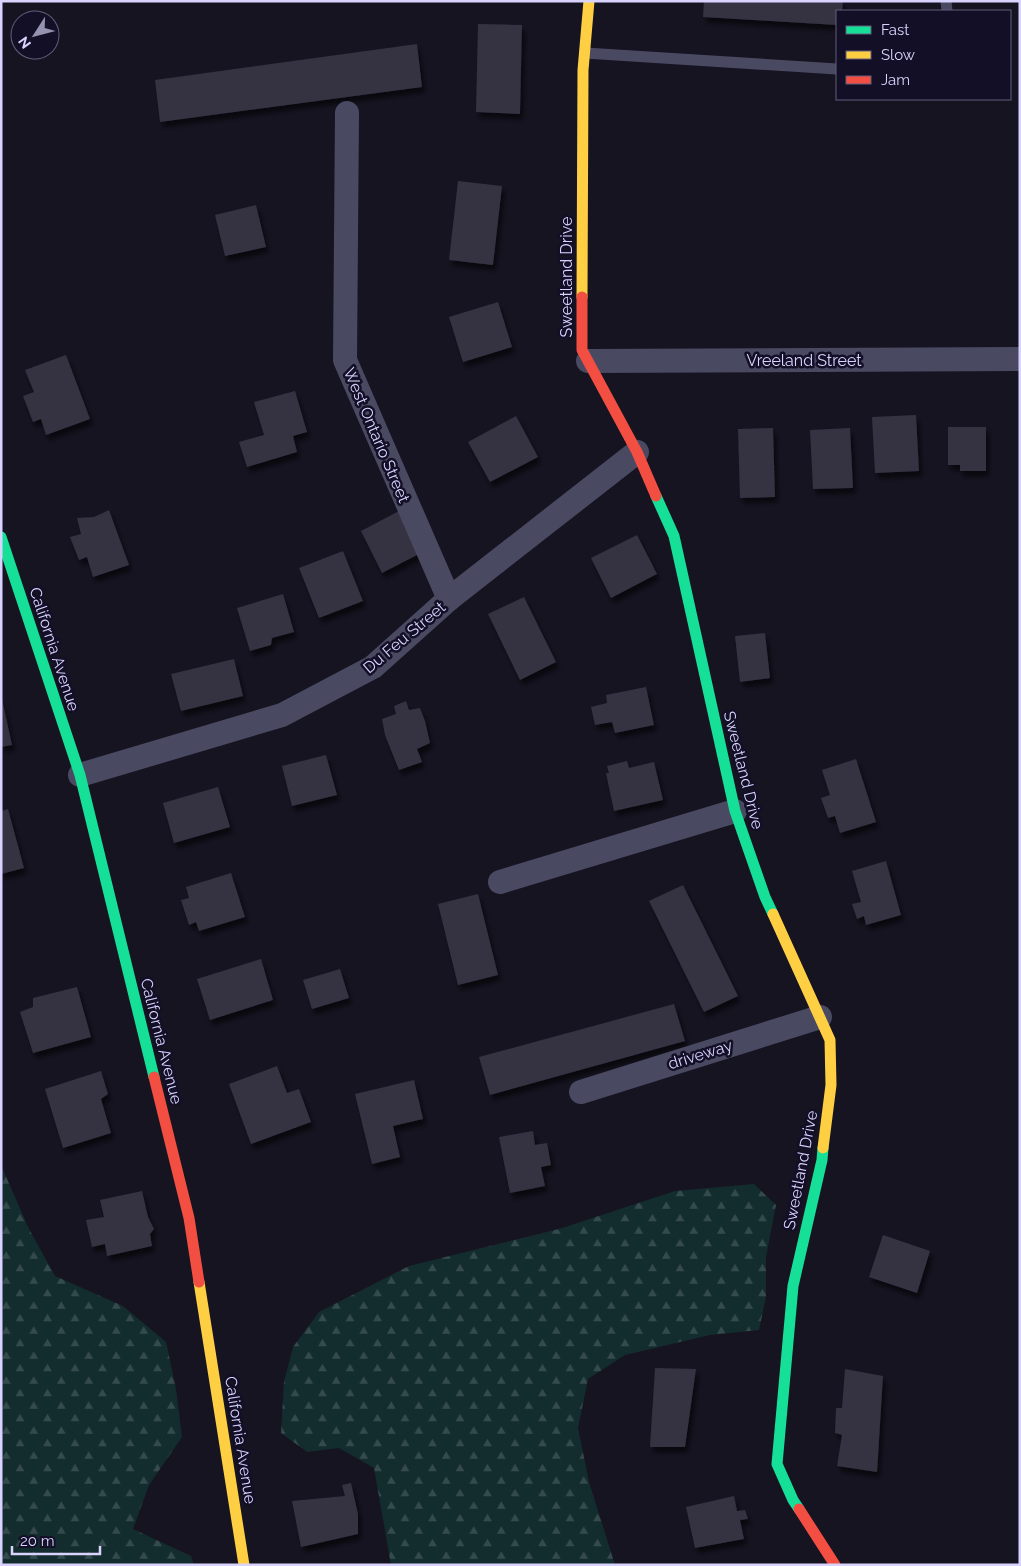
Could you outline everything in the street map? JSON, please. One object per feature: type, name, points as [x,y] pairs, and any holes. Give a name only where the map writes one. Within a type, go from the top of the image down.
[{"type":"street","name":"Sweetland Drive","points":[[589,1],[583,80],[582,350],[637,452],[674,536],[735,811],[765,897],[830,1040],[831,1085],[822,1160],[793,1286],[777,1464],[793,1500],[835,1565]]},
{"type":"street","name":"West Ontario Street","points":[[347,113],[345,360],[449,600]]},
{"type":"street","name":"Vreeland Street","points":[[588,361],[1020,359]]},
{"type":"street","name":"Du Feu Street","points":[[80,775],[282,715],[373,667],[449,600],[637,452]]},
{"type":"street","name":"California Avenue","points":[[1,536],[80,775],[189,1218],[244,1565]]},
{"type":"street","points":[[500,882],[735,811]]},
{"type":"street","name":"driveway","points":[[581,1092],[820,1017]]},
{"type":"lane","points":[[584,53],[836,69]]},
{"type":"green space","points":[[1,1165],[28,1227],[55,1276],[123,1306],[166,1342],[176,1389],[182,1437],[149,1485],[133,1529],[191,1556],[194,1565],[1,1565]]},
{"type":"green space","points":[[754,1184],[776,1205],[766,1257],[766,1297],[759,1330],[710,1335],[625,1355],[588,1379],[578,1428],[589,1482],[615,1565],[391,1565],[374,1468],[339,1448],[307,1452],[281,1433],[284,1382],[293,1347],[319,1312],[409,1266],[559,1229],[675,1191]]},
{"type":"building","points":[[704,1],[843,1],[842,10],[836,10],[836,25],[703,17]]},
{"type":"building","points":[[478,24],[522,25],[520,114],[476,112]]},
{"type":"building","points":[[417,44],[422,87],[160,122],[155,80]]},
{"type":"building","points":[[458,181],[502,186],[493,265],[449,260]]},
{"type":"building","points":[[256,205],[266,247],[225,256],[215,215]]},
{"type":"building","points":[[498,302],[512,347],[463,362],[449,317]]},
{"type":"building","points":[[66,355],[90,419],[46,435],[41,419],[33,422],[23,396],[34,392],[25,370]]},
{"type":"building","points":[[295,391],[307,432],[293,436],[297,452],[247,467],[239,442],[264,435],[254,402]]},
{"type":"building","points":[[916,415],[919,471],[875,473],[872,417]]},
{"type":"building","points":[[516,416],[538,457],[490,482],[468,442]]},
{"type":"building","points":[[948,427],[986,427],[986,471],[960,471],[960,465],[948,465]]},
{"type":"building","points":[[773,428],[775,497],[740,498],[738,429]]},
{"type":"building","points":[[850,428],[853,488],[813,489],[810,430]]},
{"type":"building","points":[[109,510],[129,565],[93,577],[87,557],[79,560],[70,537],[81,534],[77,518],[94,517]]},
{"type":"building","points":[[399,511],[421,553],[382,573],[361,531]]},
{"type":"building","points":[[637,535],[657,574],[611,598],[591,558]]},
{"type":"building","points":[[343,551],[363,601],[319,618],[299,568]]},
{"type":"building","points":[[283,594],[294,632],[272,638],[271,645],[250,651],[237,608]]},
{"type":"building","points":[[524,597],[556,662],[520,680],[488,614]]},
{"type":"building","points":[[765,633],[770,678],[740,682],[735,636]]},
{"type":"building","points":[[234,659],[243,696],[181,711],[171,674]]},
{"type":"building","points":[[646,687],[654,725],[615,733],[612,722],[595,725],[591,707],[607,703],[606,695]]},
{"type":"building","points":[[1,700],[12,745],[1,747]]},
{"type":"building","points":[[406,701],[409,710],[420,708],[430,743],[417,749],[422,762],[399,770],[385,735],[382,719],[396,714],[394,706]]},
{"type":"building","points":[[326,755],[337,795],[292,806],[282,766]]},
{"type":"building","points":[[856,759],[876,822],[840,833],[835,816],[828,818],[821,798],[830,795],[822,770]]},
{"type":"building","points":[[627,761],[629,768],[654,762],[663,800],[614,811],[606,773],[609,773],[607,766]]},
{"type":"building","points":[[218,787],[230,827],[174,843],[163,803]]},
{"type":"building","points":[[8,809],[24,868],[1,874],[1,811]]},
{"type":"building","points":[[886,861],[901,915],[866,925],[864,916],[857,919],[852,904],[861,902],[852,871]]},
{"type":"building","points":[[231,873],[245,917],[199,931],[196,922],[189,925],[181,900],[189,898],[186,887]]},
{"type":"building","points":[[683,885],[738,996],[704,1012],[649,901]]},
{"type":"building","points":[[478,894],[498,975],[458,985],[438,904]]},
{"type":"building","points":[[261,959],[273,1000],[210,1020],[197,979]]},
{"type":"building","points":[[340,969],[349,998],[312,1009],[303,980]]},
{"type":"building","points":[[77,987],[91,1037],[33,1053],[20,1012],[33,1007],[33,998]]},
{"type":"building","points":[[674,1004],[685,1041],[490,1095],[479,1057]]},
{"type":"building","points":[[277,1066],[287,1093],[299,1089],[311,1122],[251,1144],[229,1084]]},
{"type":"building","points":[[101,1071],[108,1094],[101,1099],[111,1133],[63,1148],[45,1089]]},
{"type":"building","points":[[414,1080],[423,1119],[393,1126],[400,1157],[372,1164],[355,1094]]},
{"type":"building","points":[[533,1131],[535,1145],[547,1143],[551,1165],[541,1167],[545,1186],[510,1193],[499,1137]]},
{"type":"building","points":[[142,1191],[148,1217],[154,1229],[150,1234],[152,1246],[107,1256],[105,1244],[92,1247],[86,1220],[104,1217],[100,1200]]},
{"type":"building","points":[[883,1235],[930,1251],[917,1293],[869,1277]]},
{"type":"building","points":[[655,1368],[696,1369],[685,1447],[650,1447]]},
{"type":"building","points":[[845,1369],[883,1376],[877,1472],[837,1466],[842,1435],[835,1433],[836,1408],[842,1408]]},
{"type":"building","points":[[351,1483],[358,1514],[358,1534],[301,1547],[292,1501],[345,1496],[342,1485]]},
{"type":"building","points":[[734,1496],[737,1511],[745,1510],[748,1519],[740,1520],[744,1539],[695,1548],[686,1507]]},
{"type":"traffic: fast","points":[[656,496],[674,536],[735,811],[765,897],[773,914]]},
{"type":"traffic: fast","points":[[1,537],[80,775],[154,1077]]},
{"type":"traffic: fast","points":[[799,1509],[777,1464],[793,1286],[822,1160],[823,1148]]},
{"type":"traffic: slow","points":[[582,297],[583,70],[589,1]]},
{"type":"traffic: slow","points":[[773,914],[830,1040],[831,1085],[823,1148]]},
{"type":"traffic: slow","points":[[199,1282],[244,1565]]},
{"type":"traffic: jam","points":[[582,297],[582,350],[637,452],[656,496]]},
{"type":"traffic: jam","points":[[154,1077],[189,1218],[199,1282]]},
{"type":"traffic: jam","points":[[799,1509],[835,1565]]}]
